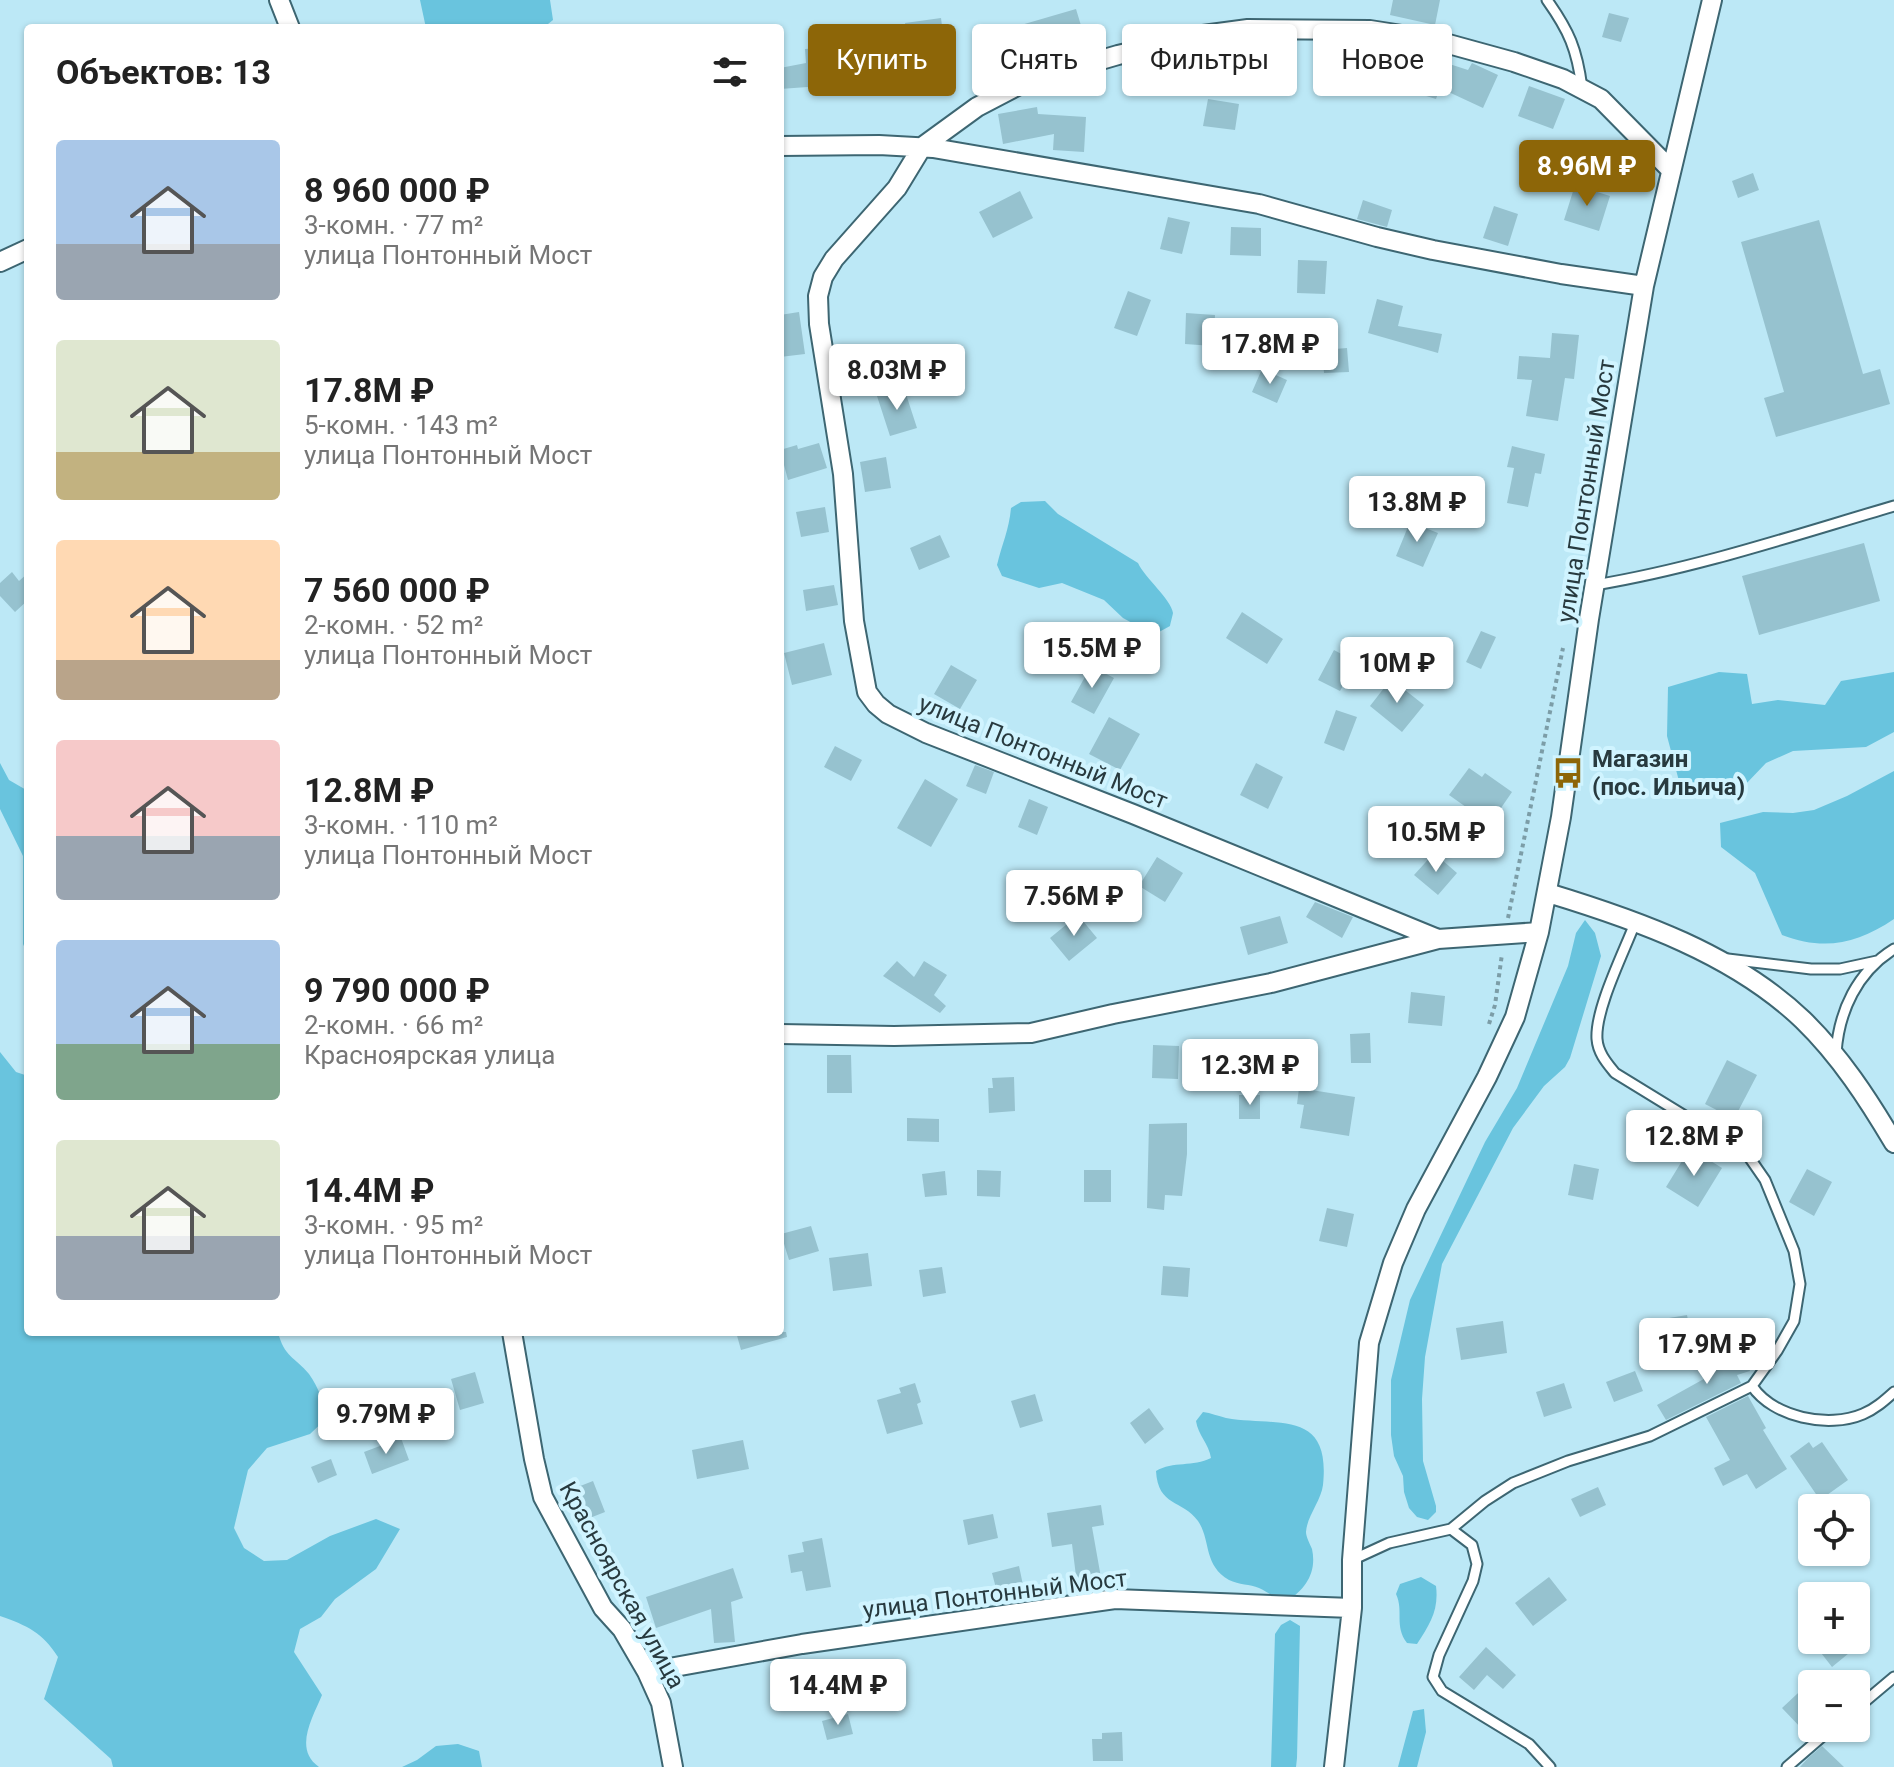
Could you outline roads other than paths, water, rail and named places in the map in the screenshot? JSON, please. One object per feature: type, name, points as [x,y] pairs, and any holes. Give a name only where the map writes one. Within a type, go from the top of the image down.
[{"type":"street","points":[[279,0],[288,24]]},
{"type":"street","name":"улица Понтонный Мост","points":[[1334,1767],[1352,1608],[1352,1560],[1369,1343],[1379,1302],[1416,1209],[1487,1077],[1515,1017],[1539,932],[1548,893],[1644,286],[1712,0]]},
{"type":"street","name":"улица Понтонный Мост","points":[[1438,939],[926,733],[888,714],[867,692],[854,621],[843,474],[824,367],[818,296],[823,277],[834,259],[897,188],[922,147],[977,107],[1025,82],[1118,55],[1203,35],[1248,29],[1370,30],[1434,40],[1514,62],[1563,79],[1601,99],[1671,170]]},
{"type":"street","points":[[784,146],[922,147],[1259,204],[1433,250],[1644,286]]},
{"type":"street","points":[[0,262],[24,251]]},
{"type":"street","points":[[1548,893],[1622,916],[1716,958],[1772,994],[1803,1020],[1836,1056],[1894,1143]]},
{"type":"street","name":"улица Понтонный Мост","points":[[784,1034],[894,1036],[1031,1033],[1271,983],[1438,939],[1539,932]]},
{"type":"street","name":"Красноярская улица","points":[[513,1336],[543,1497],[603,1608],[622,1629],[647,1672],[661,1703],[673,1767]]},
{"type":"street","name":"улица Понтонный Мост","points":[[647,1672],[802,1644],[1115,1599],[1352,1608]]},
{"type":"lane","points":[[1547,0],[1568,30],[1583,89]]},
{"type":"lane","points":[[1595,585],[1724,556],[1894,506]]},
{"type":"lane","points":[[1352,1560],[1389,1543],[1451,1529],[1513,1483],[1568,1461],[1650,1436],[1752,1386],[1794,1321],[1800,1284],[1794,1251],[1765,1180],[1747,1154],[1615,1073],[1602,1056],[1597,1038],[1604,1001],[1635,923]]},
{"type":"lane","points":[[1836,1056],[1841,1018],[1847,1001],[1877,961],[1894,949]]},
{"type":"lane","points":[[1716,958],[1811,969],[1840,969],[1877,961]]},
{"type":"lane","points":[[1752,1386],[1758,1396],[1769,1404],[1810,1418],[1834,1419],[1860,1415],[1882,1404],[1894,1392]]},
{"type":"lane","points":[[1451,1529],[1463,1535],[1472,1545],[1477,1564],[1473,1581],[1439,1655],[1433,1677],[1442,1691],[1529,1744],[1550,1767]]},
{"type":"lane","points":[[1870,1697],[1894,1677]]},
{"type":"lane","points":[[1787,1767],[1816,1742]]},
{"type":"place","name":"Магазин (пос. Ильича)","points":[[1568,773]]}]
